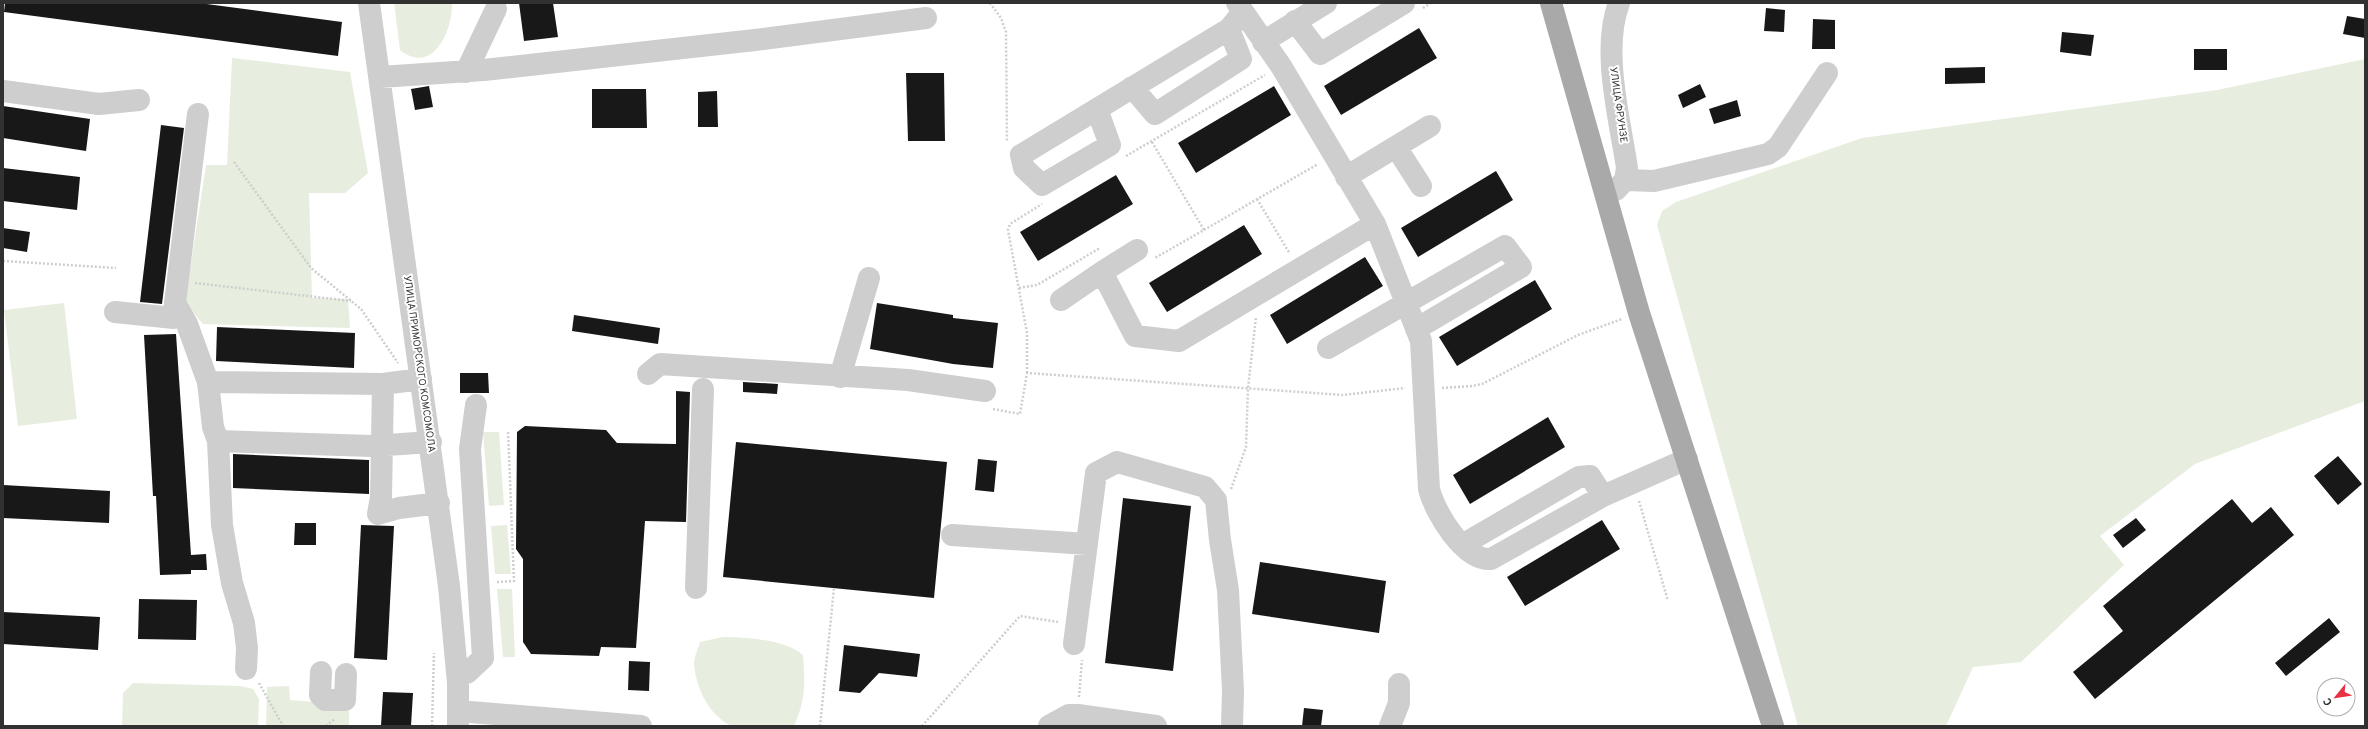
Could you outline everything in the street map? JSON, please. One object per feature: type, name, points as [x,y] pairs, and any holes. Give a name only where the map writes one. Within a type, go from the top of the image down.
[{"type":"main road","points":[[1551,3],[1639,313],[1773,726]]},
{"type":"street","name":"УЛИЦА ПРИМОРСКОГО КОМСОМОЛА","points":[[369,3],[380,77],[390,165],[439,503],[457,673],[458,718]]},
{"type":"street","points":[[1263,42],[1326,3]]},
{"type":"street","points":[[1296,21],[1320,54],[1404,3]]},
{"type":"street","name":"УЛИЦА ФРУНЗЕ","points":[[1619,3],[1615,13],[1612,66],[1627,168],[1625,180]]},
{"type":"street","points":[[466,72],[496,9]]},
{"type":"street","points":[[1236,15],[1263,42],[1281,66],[1375,224],[1420,341],[1425,388],[1432,503],[1439,516],[1462,545],[1483,559],[1491,559],[1603,496],[1687,459]]},
{"type":"street","points":[[1132,87],[1155,114],[1241,59],[1236,15]]},
{"type":"street","points":[[1097,108],[1132,87],[1236,15]]},
{"type":"street","points":[[380,77],[466,72],[755,40],[926,18]]},
{"type":"street","points":[[1607,200],[1625,180],[1654,181],[1768,154],[1778,147],[1827,73]]},
{"type":"street","points":[[3,91],[99,104],[138,100]]},
{"type":"street","points":[[115,312],[174,318],[198,114]]},
{"type":"street","points":[[1346,177],[1430,126]]},
{"type":"street","points":[[1396,147],[1421,186]]},
{"type":"street","points":[[1102,272],[1135,336],[1179,341],[1375,224]]},
{"type":"street","points":[[1328,348],[1505,246],[1520,267],[1416,329]]},
{"type":"street","points":[[1061,300],[1102,272],[1145,254]]},
{"type":"street","points":[[840,377],[869,278]]},
{"type":"street","points":[[175,303],[187,324],[208,382],[213,428],[218,441],[222,525],[232,583],[244,623],[252,675]]},
{"type":"street","points":[[648,374],[660,364],[840,377],[908,380],[987,400]]},
{"type":"street","points":[[208,382],[383,384],[421,379]]},
{"type":"street","points":[[383,384],[381,497],[378,514],[399,508],[439,503]]},
{"type":"street","points":[[696,588],[703,389]]},
{"type":"street","points":[[457,673],[467,673],[483,658],[470,449],[476,405]]},
{"type":"street","points":[[218,441],[382,446],[430,442]]},
{"type":"street","points":[[1078,643],[1087,544],[1096,473],[1117,462],[1205,487],[1216,500],[1220,540],[1228,590],[1233,691],[1232,726]]},
{"type":"street","points":[[1462,545],[1579,477],[1590,476],[1603,496]]},
{"type":"street","points":[[952,535],[1087,544]]},
{"type":"street","points":[[321,672],[320,695],[325,700],[345,700],[346,674]]},
{"type":"street","points":[[1390,726],[1399,703],[1399,684]]},
{"type":"street","points":[[1049,726],[1069,716],[1078,715],[1156,726]]},
{"type":"street","points":[[458,718],[641,726]]},
{"type":"path","points":[[990,3],[1001,18],[1006,32],[1006,117]]},
{"type":"path","points":[[1125,157],[1281,66]]},
{"type":"path","points":[[1152,142],[1204,230]]},
{"type":"path","points":[[1145,254],[1204,230],[1333,155]]},
{"type":"path","points":[[234,162],[311,268],[361,309],[399,364]]},
{"type":"path","points":[[1257,199],[1300,269]]},
{"type":"path","points":[[987,400],[1020,414],[1028,373],[1027,333],[1008,230],[1010,224],[1045,202]]},
{"type":"path","points":[[3,261],[116,268]]},
{"type":"path","points":[[178,281],[352,301]]},
{"type":"path","points":[[1230,490],[1246,446],[1248,388],[1258,294]]},
{"type":"path","points":[[1028,373],[1343,395],[1408,388],[1472,386],[1482,384],[1578,335],[1639,313]]},
{"type":"path","points":[[478,583],[514,581],[508,431]]},
{"type":"path","points":[[1633,482],[1668,601]]},
{"type":"path","points":[[820,726],[834,588]]},
{"type":"path","points":[[922,726],[1020,616],[1078,643],[1078,705]]},
{"type":"path","points":[[252,675],[283,726]]},
{"type":"green space","points":[[394,3],[452,3],[449,26],[438,47],[431,54],[422,58],[411,57],[400,50]]},
{"type":"green space","points":[[232,58],[350,72],[368,173],[345,193],[309,193],[312,298],[348,299],[350,328],[203,324],[185,303],[206,165],[227,165]]},
{"type":"green space","points":[[2365,59],[2365,401],[2195,464],[2100,536],[2124,565],[2021,662],[1973,667],[1946,726],[1798,726],[1657,225],[1662,211],[1676,202],[1862,138],[2217,90]]},
{"type":"green space","points":[[64,303],[77,419],[18,426],[4,310]]},
{"type":"green space","points":[[483,432],[499,432],[504,505],[489,506]]},
{"type":"green space","points":[[507,525],[511,574],[495,574],[491,526]]},
{"type":"green space","points":[[497,589],[512,589],[515,657],[503,657]]},
{"type":"green space","points":[[723,637],[765,640],[787,646],[803,655],[803,699],[794,726],[732,726],[710,708],[701,692],[695,673],[694,664],[700,642]]},
{"type":"green space","points":[[133,683],[240,686],[253,689],[259,699],[258,726],[122,726],[123,693]]},
{"type":"green space","points":[[289,686],[290,700],[349,705],[349,726],[266,726],[267,687]]},
{"type":"building","points":[[5,3],[199,3],[342,22],[338,56],[4,12]]},
{"type":"building","points":[[519,3],[553,3],[558,37],[524,41]]},
{"type":"building","points":[[1766,8],[1785,10],[1784,32],[1764,31]]},
{"type":"building","points":[[2347,16],[2365,19],[2365,38],[2343,34]]},
{"type":"building","points":[[1813,19],[1835,20],[1835,49],[1812,49]]},
{"type":"building","points":[[1419,28],[1437,58],[1341,115],[1324,86]]},
{"type":"building","points":[[2062,32],[2094,35],[2091,56],[2060,52]]},
{"type":"building","points":[[2194,49],[2227,49],[2227,70],[2194,70]]},
{"type":"building","points":[[1985,67],[1985,83],[1945,84],[1945,68]]},
{"type":"building","points":[[906,73],[944,73],[945,141],[908,141]]},
{"type":"building","points":[[1700,84],[1706,97],[1683,108],[1678,95]]},
{"type":"building","points":[[429,86],[433,107],[415,110],[411,89]]},
{"type":"building","points":[[1274,86],[1291,115],[1196,173],[1178,143]]},
{"type":"building","points":[[592,89],[646,89],[647,128],[592,128]]},
{"type":"building","points":[[717,91],[718,127],[698,127],[698,92]]},
{"type":"building","points":[[1737,100],[1741,116],[1714,124],[1709,109]]},
{"type":"building","points":[[3,106],[90,119],[86,151],[3,138]]},
{"type":"building","points":[[161,125],[184,128],[162,304],[140,302]]},
{"type":"building","points":[[3,168],[80,177],[77,210],[3,201]]},
{"type":"building","points":[[1496,171],[1513,200],[1418,257],[1401,228]]},
{"type":"building","points":[[1116,175],[1133,204],[1038,261],[1020,232]]},
{"type":"building","points":[[1244,225],[1262,254],[1167,312],[1149,283]]},
{"type":"building","points":[[3,228],[30,232],[27,252],[3,248]]},
{"type":"building","points":[[1365,257],[1383,286],[1287,344],[1270,315]]},
{"type":"building","points":[[1535,280],[1552,309],[1457,366],[1439,337]]},
{"type":"building","points":[[877,303],[953,315],[953,318],[998,323],[993,368],[953,364],[870,349]]},
{"type":"building","points":[[574,315],[660,328],[658,344],[572,331]]},
{"type":"building","points":[[217,327],[355,333],[354,368],[216,361]]},
{"type":"building","points":[[176,334],[191,555],[206,554],[207,570],[191,570],[191,574],[160,575],[156,496],[153,496],[144,335]]},
{"type":"building","points":[[460,373],[488,373],[489,393],[460,393]]},
{"type":"building","points":[[743,382],[778,384],[777,394],[743,392]]},
{"type":"building","points":[[676,391],[690,392],[686,522],[645,521],[636,648],[601,647],[599,656],[531,654],[523,642],[523,559],[516,549],[517,432],[525,426],[606,430],[617,443],[676,444]]},
{"type":"building","points":[[1548,417],[1565,447],[1470,504],[1453,475]]},
{"type":"building","points":[[736,442],[947,462],[934,598],[723,577]]},
{"type":"building","points":[[233,454],[369,460],[369,494],[233,488]]},
{"type":"building","points":[[2338,456],[2362,484],[2338,505],[2314,476]]},
{"type":"building","points":[[978,459],[997,461],[994,492],[975,490]]},
{"type":"building","points":[[3,485],[110,491],[109,523],[3,518]]},
{"type":"building","points":[[1123,498],[1191,506],[1173,671],[1105,663]]},
{"type":"building","points":[[2232,499],[2252,523],[2271,507],[2294,535],[2095,699],[2073,672],[2123,631],[2103,606]]},
{"type":"building","points":[[2136,518],[2146,530],[2123,548],[2113,535]]},
{"type":"building","points":[[1602,520],[1620,549],[1525,606],[1507,577]]},
{"type":"building","points":[[295,523],[316,523],[316,545],[294,545]]},
{"type":"building","points":[[361,525],[394,526],[387,660],[354,658]]},
{"type":"building","points":[[1260,562],[1386,581],[1379,633],[1252,614]]},
{"type":"building","points":[[139,599],[197,600],[196,640],[138,639]]},
{"type":"building","points":[[3,612],[100,617],[98,650],[3,644]]},
{"type":"building","points":[[2329,618],[2340,632],[2286,676],[2275,663]]},
{"type":"building","points":[[844,645],[920,654],[917,677],[879,673],[860,693],[839,691]]},
{"type":"building","points":[[629,661],[650,662],[649,691],[628,690]]},
{"type":"building","points":[[383,692],[413,693],[411,726],[381,726]]},
{"type":"building","points":[[1304,708],[1323,710],[1321,726],[1302,726]]}]
